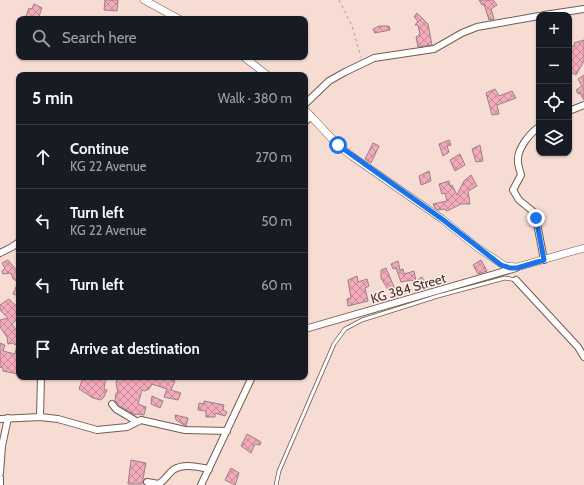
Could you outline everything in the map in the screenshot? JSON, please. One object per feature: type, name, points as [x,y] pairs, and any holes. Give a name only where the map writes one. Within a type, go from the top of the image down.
[{"type":"street","points":[[144,0],[174,16]]},
{"type":"street","points":[[564,12],[584,9]]},
{"type":"street","points":[[308,101],[330,81],[364,63],[393,54],[434,49],[443,46],[462,33],[477,27],[536,17]]},
{"type":"street","points":[[248,60],[263,72]]},
{"type":"street","points":[[572,109],[584,105]]},
{"type":"street","points":[[308,113],[338,145],[353,157],[442,219],[495,261],[505,266],[517,268],[584,248]]},
{"type":"street","points":[[308,119],[311,116]]},
{"type":"street","points":[[536,130],[526,141],[520,152],[518,159],[521,175],[513,190],[518,200],[535,213],[544,260]]},
{"type":"street","points":[[0,253],[16,245]]},
{"type":"street","name":"KG 384 Street","points":[[308,328],[517,268]]},
{"type":"street","points":[[516,280],[578,347],[584,357]]},
{"type":"street","points":[[40,417],[41,380]]},
{"type":"street","points":[[201,485],[251,380]]},
{"type":"street","points":[[112,404],[116,409],[136,421]]},
{"type":"street","points":[[0,418],[40,417],[58,419],[97,430],[127,427],[136,421],[148,420],[185,430],[227,431]]},
{"type":"street","points":[[0,473],[2,446],[8,418]]},
{"type":"street","points":[[147,482],[159,484],[173,470],[181,467],[194,466],[208,469]]},
{"type":"street","points":[[0,478],[0,485]]},
{"type":"lane","points":[[276,485],[279,471],[334,344],[345,329],[362,320],[438,296],[505,278],[516,280]]},
{"type":"path","points":[[339,0],[352,26],[364,63]]},
{"type":"building","points":[[105,0],[118,0],[117,11],[104,10]]},
{"type":"building","points":[[479,0],[493,0],[497,5],[491,9],[494,19],[489,20],[484,4],[482,5]]},
{"type":"building","points":[[34,4],[42,8],[39,16],[26,16],[29,8],[32,9]]},
{"type":"building","points":[[417,13],[428,24],[432,45],[418,47],[416,37],[420,34],[418,25],[415,25],[418,21],[414,17]]},
{"type":"building","points":[[379,26],[389,26],[390,30],[375,33],[373,29]]},
{"type":"building","points":[[584,40],[584,61],[576,75],[572,73],[572,46],[575,45],[574,43]]},
{"type":"building","points":[[584,75],[584,100],[580,93],[578,94],[576,90],[582,86],[578,79]]},
{"type":"building","points":[[495,89],[499,96],[512,91],[516,98],[497,105],[499,114],[492,115],[486,93]]},
{"type":"building","points":[[449,140],[451,145],[447,146],[449,152],[443,156],[439,144]]},
{"type":"building","points":[[373,143],[379,146],[371,163],[365,159]]},
{"type":"building","points":[[480,145],[483,161],[476,162],[472,149]]},
{"type":"building","points":[[460,154],[465,165],[455,171],[450,160]]},
{"type":"building","points":[[429,171],[431,181],[421,185],[419,176]]},
{"type":"building","points":[[471,175],[477,186],[468,191],[470,204],[461,204],[447,211],[444,209],[438,210],[435,208],[433,204],[447,201],[445,193],[442,194],[439,184],[449,181],[450,186],[452,185],[457,195],[464,181]]},
{"type":"building","points":[[8,260],[16,269],[16,281],[13,279],[11,273],[3,274],[2,271],[5,268],[2,263]]},
{"type":"building","points":[[481,260],[487,271],[478,274],[473,265]]},
{"type":"building","points":[[398,261],[400,270],[403,269],[404,274],[414,271],[416,281],[422,277],[425,284],[418,289],[412,280],[401,282],[396,268],[393,269],[391,264]]},
{"type":"building","points":[[386,268],[398,296],[393,298],[381,278],[381,270]]},
{"type":"building","points":[[357,276],[358,282],[367,279],[369,286],[365,288],[368,301],[348,306],[347,299],[351,298],[348,280]]},
{"type":"building","points":[[16,287],[16,295],[13,294]]},
{"type":"building","points":[[9,299],[16,306],[16,320],[12,324],[16,330],[15,345],[13,343],[8,344],[7,337],[0,327],[0,320],[8,318],[0,310],[0,305]]},
{"type":"building","points":[[0,343],[5,345],[3,351],[15,354],[16,350],[16,374],[3,371],[3,368],[0,367]]},
{"type":"building","points":[[82,380],[106,380],[104,389],[107,390],[101,400],[93,398],[79,389]]},
{"type":"building","points":[[117,380],[171,380],[175,381],[171,390],[181,393],[178,400],[164,397],[167,389],[152,384],[149,389],[145,391],[142,390],[138,404],[146,407],[144,415],[135,415],[120,406],[115,401],[116,393],[118,393],[116,383]]},
{"type":"building","points":[[152,396],[163,401],[160,408],[151,404]]},
{"type":"building","points":[[204,401],[224,405],[223,410],[227,412],[225,416],[215,413],[215,417],[206,417],[206,411],[198,410],[199,403],[204,404]]},
{"type":"building","points":[[175,415],[188,418],[186,426],[176,420]]},
{"type":"building","points":[[247,434],[261,442],[260,445],[255,444],[251,453],[241,446]]},
{"type":"building","points":[[131,460],[146,463],[142,484],[128,484]]},
{"type":"building","points":[[231,468],[239,473],[235,485],[225,480]]},
{"type":"route","points":[[338,145],[366,167],[442,219],[495,261],[510,268],[517,268],[544,260],[536,218]]}]
